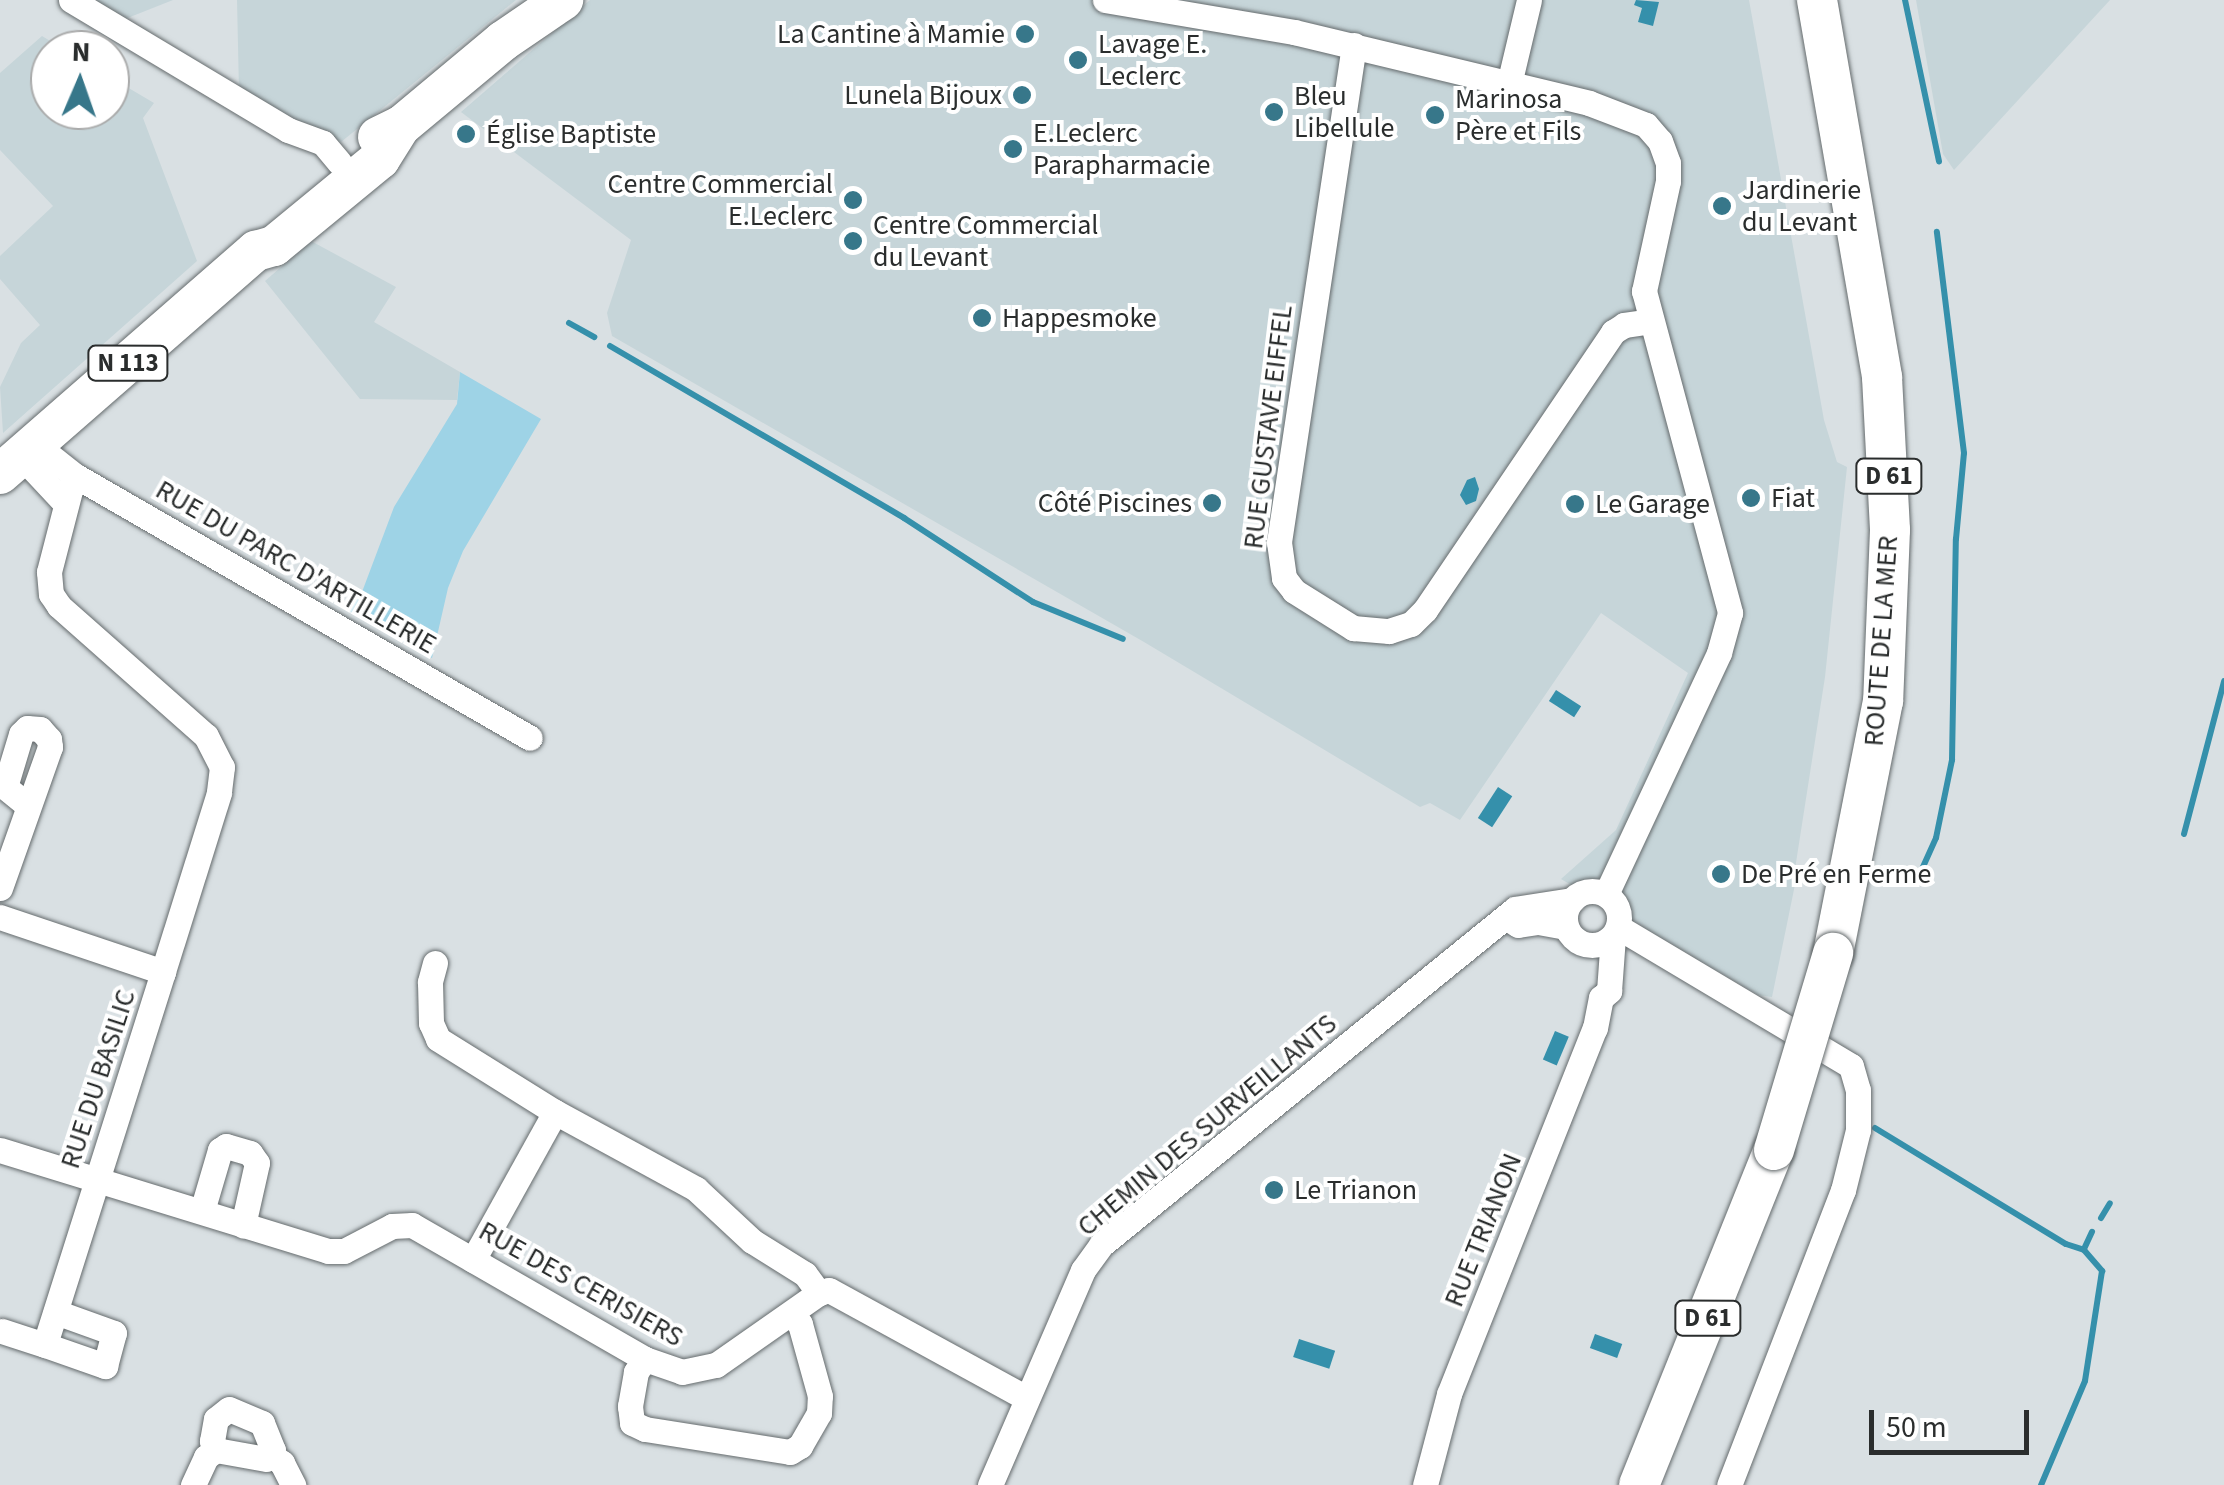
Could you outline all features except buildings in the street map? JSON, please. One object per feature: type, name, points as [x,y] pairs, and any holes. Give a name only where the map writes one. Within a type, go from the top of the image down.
[{"type":"main road","name":"N 113","points":[[502,42],[538,0]]},
{"type":"main road","name":"N 113","points":[[256,251],[264,232],[340,162],[400,126],[502,42],[563,0]]},
{"type":"main road","name":"ROUTE DE LA MER","points":[[1639,1485],[1774,1150],[1832,953],[1883,701],[1890,514],[1882,377],[1817,0]]},
{"type":"main road","name":"N 113","points":[[13,460],[256,251],[274,246],[380,158],[400,126]]},
{"type":"street","points":[[1105,0],[1354,45],[1510,84],[1625,114],[1646,125],[1660,141],[1668,163],[1668,181],[1644,291],[1730,614],[1719,653],[1606,894]]},
{"type":"street","points":[[1510,84],[1529,0]]},
{"type":"street","points":[[86,2],[288,130],[323,143],[340,162]]},
{"type":"street","name":"RUE GUSTAVE EIFFEL","points":[[1354,45],[1278,542],[1284,578],[1294,592],[1353,628],[1390,631],[1411,624],[1426,610],[1614,332],[1652,321]]},
{"type":"street","points":[[13,460],[63,501]]},
{"type":"street","name":"RUE DU PARC D'ARTILLERIE","points":[[13,460],[74,474],[530,738]]},
{"type":"street","points":[[74,474],[63,501],[49,572],[58,606],[206,736],[222,767],[220,793],[163,972]]},
{"type":"street","points":[[0,888],[26,804]]},
{"type":"street","points":[[1566,927],[1565,912],[1572,900],[1588,891],[1606,894],[1618,909],[1615,932]]},
{"type":"street","name":"CHEMIN DES SURVEILLANTS","points":[[990,1485],[1083,1270],[1101,1245],[1521,906],[1572,900]]},
{"type":"street","name":"RUE DU BASILIC","points":[[0,917],[163,972],[45,1345]]},
{"type":"street","points":[[1507,918],[1518,924],[1538,922],[1566,927],[1588,945],[1615,932]]},
{"type":"street","points":[[1615,932],[1736,996],[1851,1066],[1858,1113],[1843,1190],[1728,1485]]},
{"type":"street","name":"RUE TRIANON","points":[[1601,998],[1610,990],[1615,932]]},
{"type":"street","name":"RUE TRIANON","points":[[1425,1485],[1450,1394],[1595,1028],[1601,998],[1588,945]]},
{"type":"street","points":[[435,963],[430,982],[431,1023],[438,1039],[555,1112],[696,1189],[752,1240],[805,1274],[819,1293],[837,1292],[1026,1398]]},
{"type":"street","points":[[474,1260],[555,1112]]},
{"type":"street","points":[[202,1211],[220,1150],[226,1146],[250,1154],[257,1163],[243,1224]]},
{"type":"street","name":"RUE DES CERISIERS","points":[[0,1150],[328,1251],[344,1250],[392,1226],[412,1226],[645,1359],[682,1372],[716,1365],[819,1293]]},
{"type":"street","points":[[2,1331],[104,1366],[114,1333],[56,1312]]},
{"type":"street","points":[[645,1359],[636,1372],[630,1406],[632,1423],[645,1429],[790,1452],[800,1446],[818,1412],[820,1396],[800,1324],[792,1315]]},
{"type":"street","points":[[216,1450],[212,1434],[216,1418],[229,1409],[262,1423],[271,1440],[271,1455]]},
{"type":"street","points":[[193,1485],[206,1457],[216,1450],[256,1460],[271,1455]]},
{"type":"street","points":[[271,1455],[282,1464],[293,1485]]},
{"type":"shaded area","points":[[93,0],[173,0],[125,19]]},
{"type":"shaded area","points":[[237,0],[516,0],[341,142],[239,92]]},
{"type":"shaded area","points":[[590,0],[1749,0],[1824,420],[1837,462],[1847,467],[1825,677],[1795,869],[1798,870],[1772,997],[1758,995],[1561,879],[1616,830],[1688,673],[1601,613],[1460,820],[1430,803],[1420,807],[1144,642],[612,336],[607,313],[631,240],[461,112]]},
{"type":"shaded area","points":[[1636,0],[1659,2],[1653,26],[1638,22],[1642,8],[1634,5]]},
{"type":"shaded area","points":[[1916,0],[2110,0],[1954,170],[1943,154]]},
{"type":"shaded area","points":[[30,47],[30,130],[130,130],[130,89],[154,103],[143,118],[197,261],[3,433],[0,387],[21,343],[40,325],[0,279],[0,256],[53,206],[0,150],[0,73]]},
{"type":"shaded area","points":[[311,241],[396,287],[374,322],[460,372],[457,400],[360,399],[265,281]]},
{"type":"shaded area","points":[[460,372],[541,419],[463,551],[448,588],[432,658],[340,606],[362,592],[394,507],[457,404]]},
{"type":"shaded area","points":[[1475,477],[1479,489],[1476,501],[1466,505],[1460,495],[1467,480]]},
{"type":"shaded area","points":[[1556,690],[1581,706],[1574,717],[1549,701]]},
{"type":"shaded area","points":[[1498,787],[1512,796],[1492,827],[1478,818]]},
{"type":"shaded area","points":[[1555,1031],[1569,1037],[1557,1065],[1543,1060]]},
{"type":"shaded area","points":[[1595,1334],[1622,1344],[1617,1358],[1590,1348]]},
{"type":"shaded area","points":[[1299,1339],[1335,1351],[1329,1369],[1293,1357]]},
{"type":"waterway","points":[[1905,0],[1939,161]]},
{"type":"waterway","points":[[1918,878],[1936,838],[1952,760],[1956,539],[1964,453],[1937,232]]},
{"type":"waterway","points":[[569,323],[594,337]]},
{"type":"waterway","points":[[610,346],[904,518],[1033,602],[1123,639]]},
{"type":"waterway","points":[[2184,834],[2224,681]]},
{"type":"waterway","points":[[1875,1128],[2066,1244],[2084,1250],[2102,1271],[2085,1381],[2041,1485]]},
{"type":"waterway","points":[[2101,1218],[2110,1203]]},
{"type":"waterway","points":[[2084,1249],[2092,1232]]},
{"type":"place","name":"La Cantine à Mamie","points":[[1025,34]]},
{"type":"place","name":"Lavage E. Leclerc","points":[[1078,60]]},
{"type":"place","name":"Lunela Bijoux","points":[[1022,95]]},
{"type":"place","name":"Bleu Libellule","points":[[1274,112]]},
{"type":"place","name":"Marinosa Père et Fils","points":[[1435,115]]},
{"type":"place","name":"Église Baptiste","points":[[466,134]]},
{"type":"place","name":"E.Leclerc Parapharmacie","points":[[1013,149]]},
{"type":"place","name":"Centre Commercial E.Leclerc","points":[[853,200]]},
{"type":"place","name":"Jardinerie du Levant","points":[[1722,206]]},
{"type":"place","name":"Centre Commercial du Levant","points":[[853,241]]},
{"type":"place","name":"Happesmoke","points":[[982,318]]},
{"type":"place","name":"Fiat","points":[[1751,498]]},
{"type":"place","name":"Côté Piscines","points":[[1212,503]]},
{"type":"place","name":"Le Garage","points":[[1575,504]]},
{"type":"place","name":"De Pré en Ferme","points":[[1721,874]]},
{"type":"place","name":"Le Trianon","points":[[1274,1190]]}]
